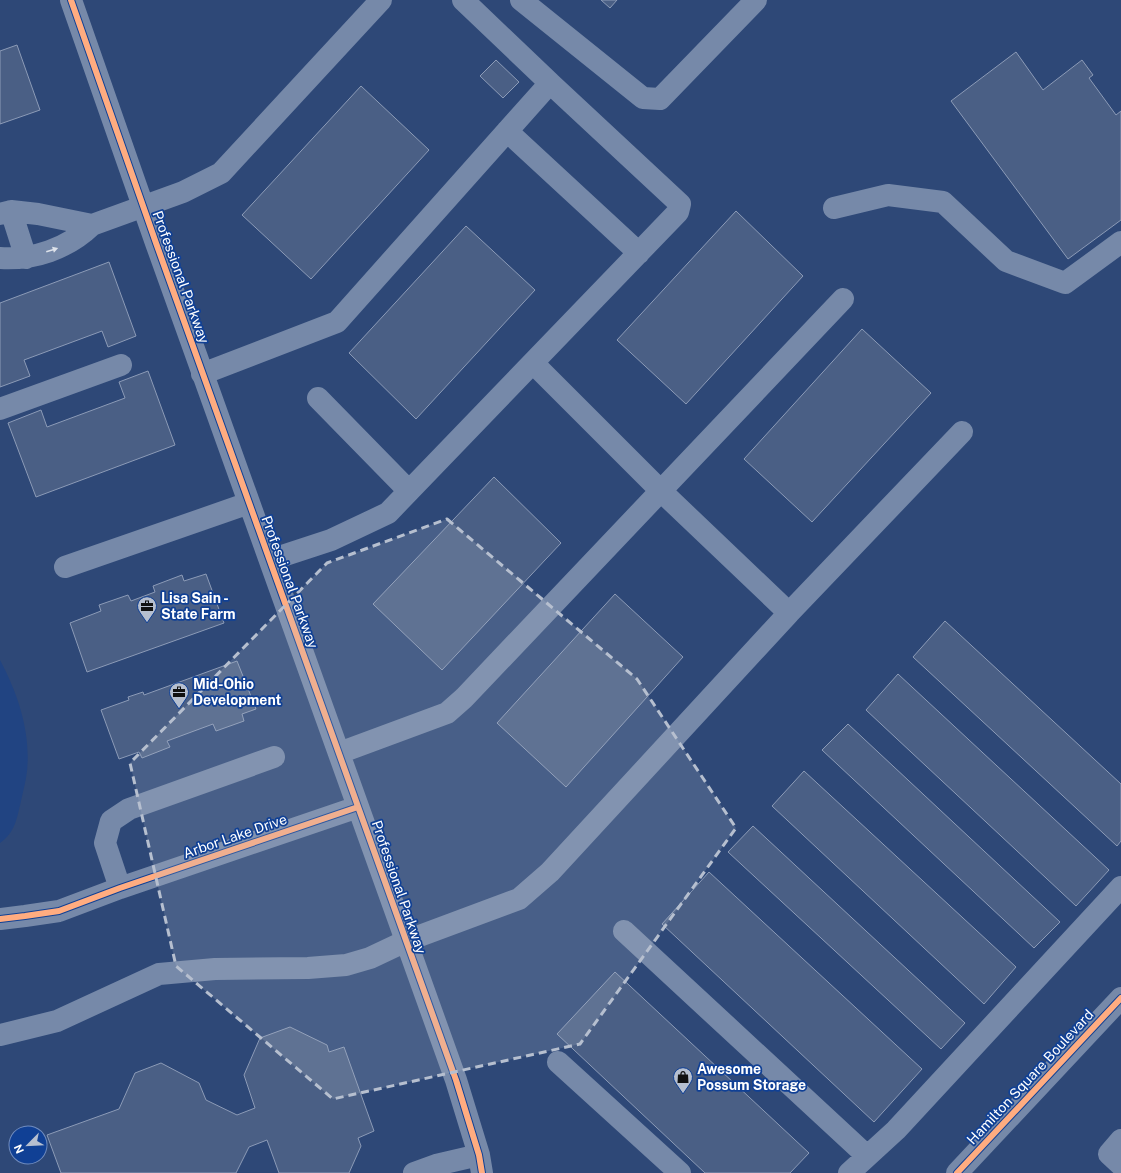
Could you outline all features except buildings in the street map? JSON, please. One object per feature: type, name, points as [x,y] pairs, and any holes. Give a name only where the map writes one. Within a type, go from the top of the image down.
[{"type":"street","name":"Professional Parkway","points":[[71,0],[202,374],[456,1080],[480,1164]]},
{"type":"street","points":[[0,258],[26,258],[58,248],[81,236],[92,225],[183,192],[220,173],[381,0]]},
{"type":"street","points":[[270,560],[331,540],[388,513],[678,212],[680,204],[463,0]]},
{"type":"street","points":[[521,0],[643,98],[660,99],[756,0]]},
{"type":"street","points":[[202,374],[337,322],[550,83]]},
{"type":"street","points":[[507,131],[638,253]]},
{"type":"street","points":[[834,208],[888,195],[943,202],[1006,261],[1065,283],[1121,242]]},
{"type":"street","points":[[26,258],[5,212],[38,214],[92,225]]},
{"type":"street","points":[[339,753],[447,713],[470,692],[843,299]]},
{"type":"street","points":[[533,363],[661,491],[789,613]]},
{"type":"street","points":[[0,409],[121,365]]},
{"type":"street","points":[[318,398],[409,491]]},
{"type":"street","points":[[0,1035],[57,1020],[159,974],[215,969],[308,968],[346,965],[370,958],[406,941],[519,899],[550,872],[789,613],[962,432]]},
{"type":"street","points":[[65,567],[249,503]]},
{"type":"street","points":[[120,888],[105,843],[111,821],[129,809],[274,757]]},
{"type":"street","name":"Arbor Lake Drive","points":[[0,918],[59,911],[120,888],[358,807]]},
{"type":"street","points":[[849,1173],[896,1130],[1121,887]]},
{"type":"street","points":[[624,931],[867,1156]]},
{"type":"street","name":"Hamilton Square Boulevard","points":[[957,1173],[1121,998]]},
{"type":"street","points":[[558,1062],[680,1173]]},
{"type":"street","points":[[1121,1140],[1109,1154],[1121,1165]]},
{"type":"street","points":[[414,1173],[436,1165],[480,1164]]},
{"type":"highlighted area","points":[[447,519],[637,679],[736,828],[580,1044],[333,1099],[176,966],[130,763],[327,563]]},
{"type":"water","points":[[0,660],[18,700],[25,728],[28,756],[26,778],[17,819],[9,835],[0,843]]},
{"type":"cycle path","points":[[71,0],[156,243],[456,1080],[479,1155],[482,1173]]},
{"type":"cycle path","points":[[0,919],[59,911],[120,888],[358,807]]},
{"type":"cycle path","points":[[957,1173],[1121,998]]},
{"type":"place","name":"Lisa Sain - State Farm","points":[[147,623]]},
{"type":"place","name":"Mid-Ohio Development","points":[[179,709]]},
{"type":"place","name":"Awesome Possum Storage","points":[[683,1094]]}]
